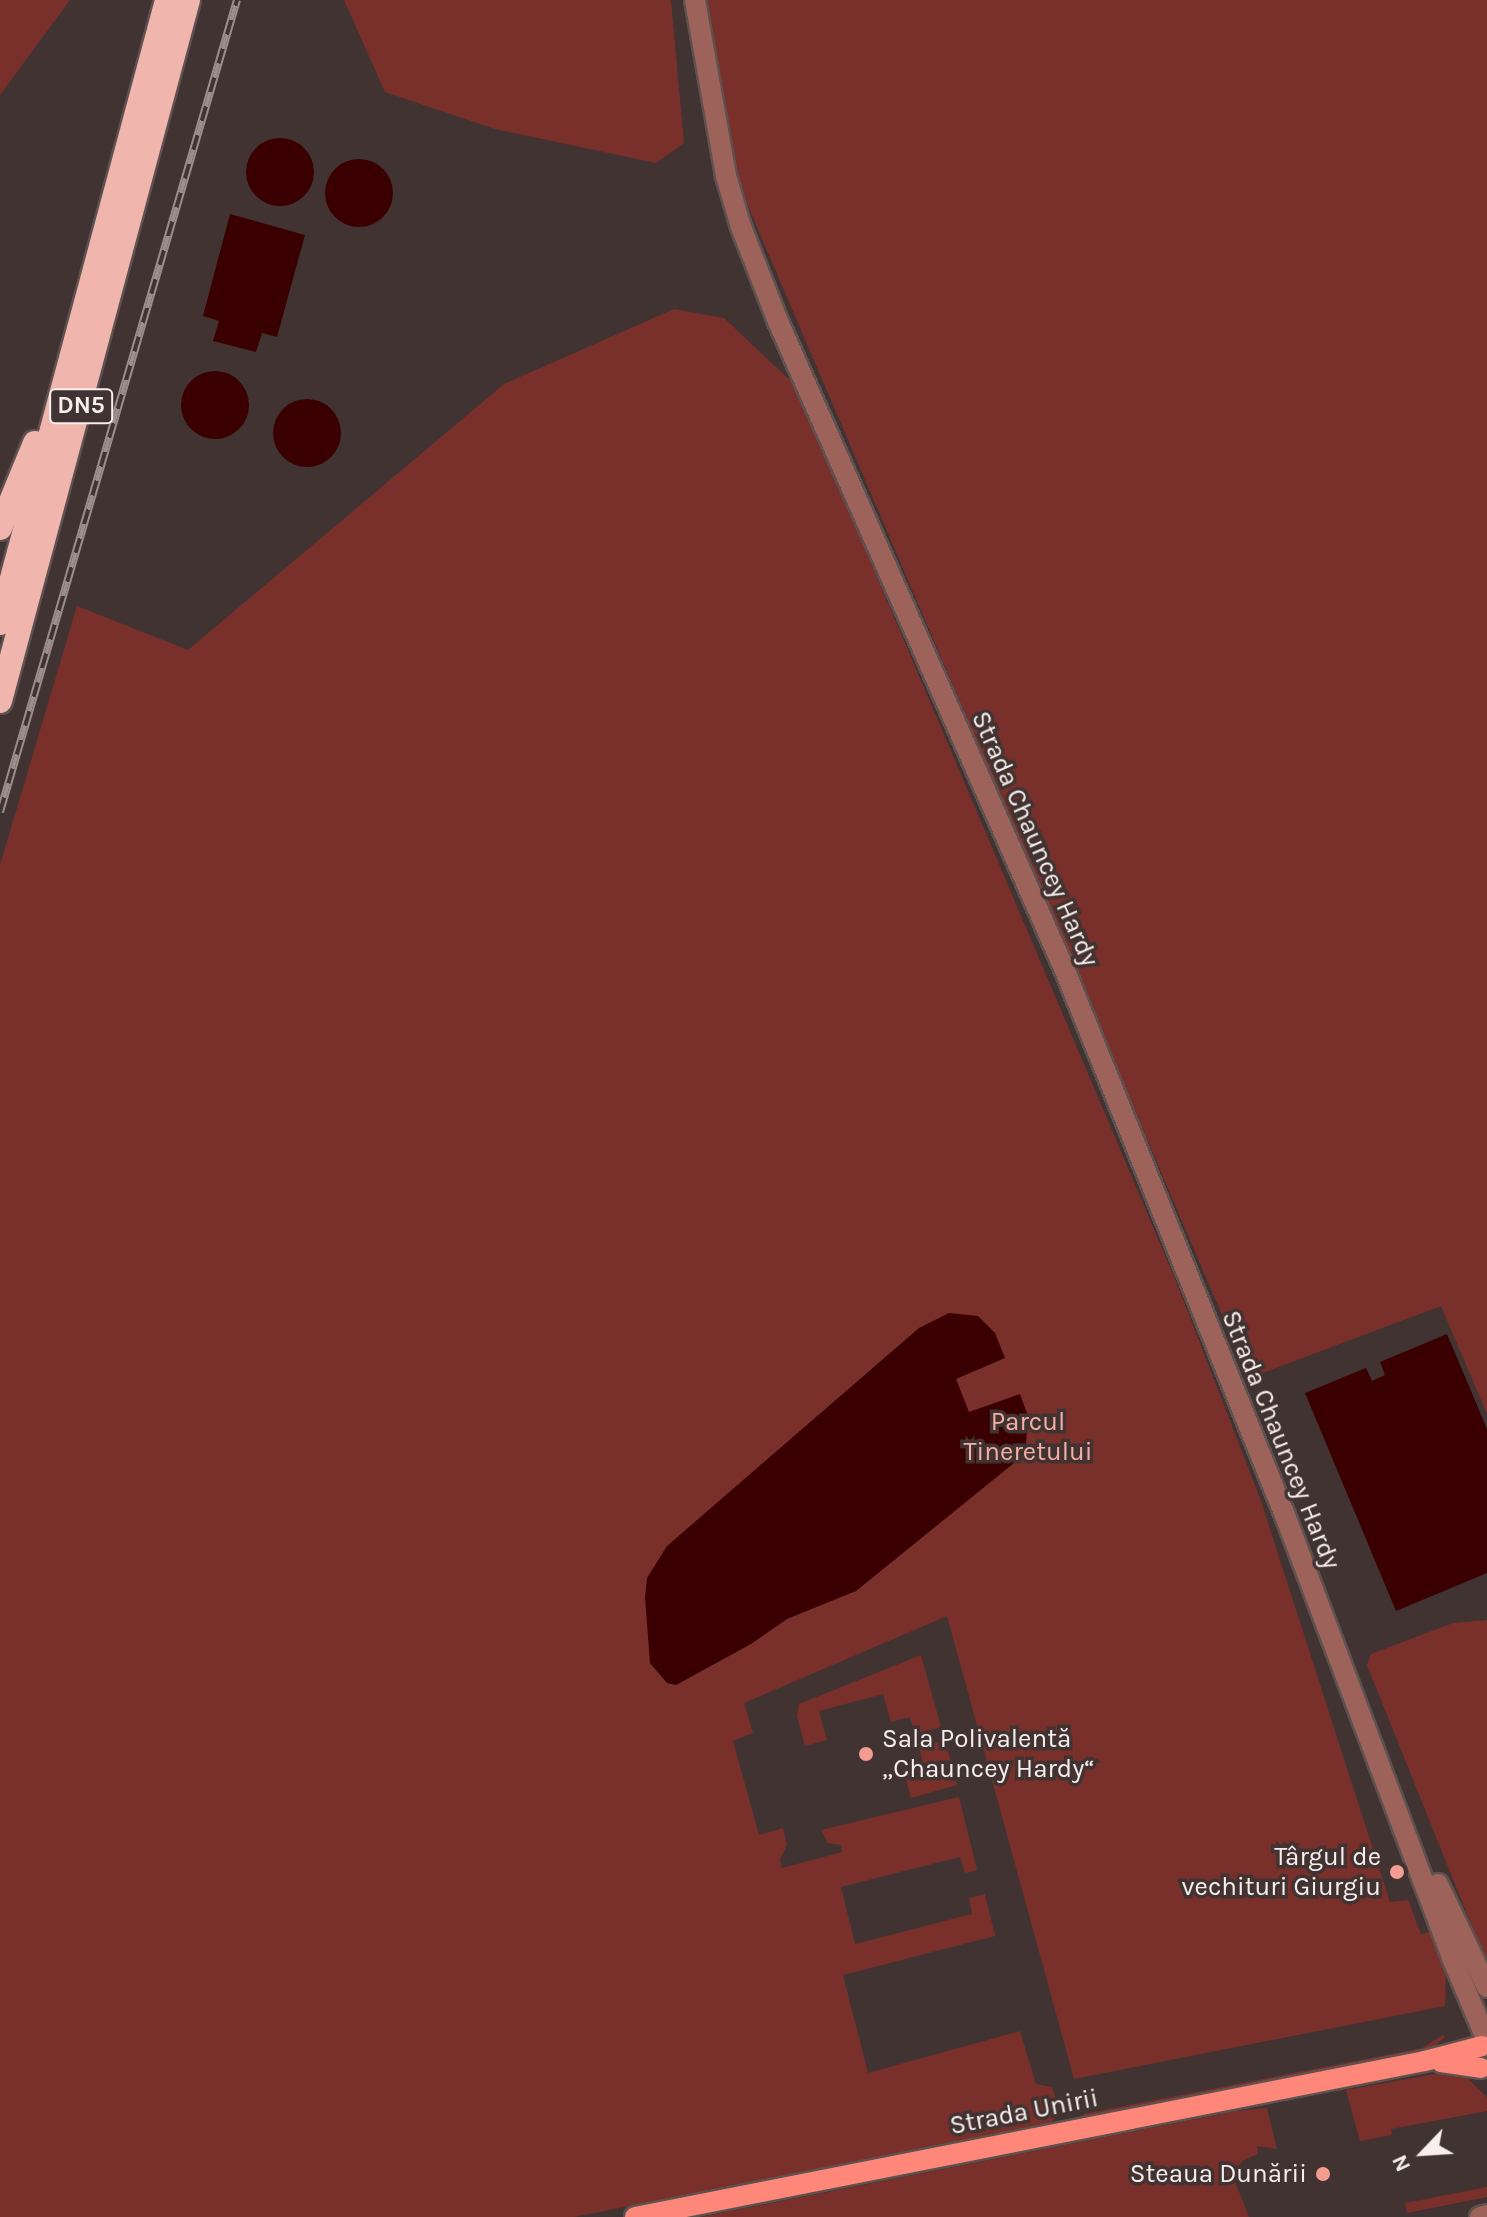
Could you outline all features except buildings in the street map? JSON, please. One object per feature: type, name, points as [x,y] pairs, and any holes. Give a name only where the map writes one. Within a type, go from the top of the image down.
[{"type":"highway","name":"DN5","points":[[0,623],[167,0]]},
{"type":"highway","name":"DN5","points":[[0,701],[188,0]]},
{"type":"highway","name":"DN5","points":[[0,528],[67,371]]},
{"type":"main road","name":"Strada Unirii","points":[[635,2217],[1425,2061],[1485,2040]]},
{"type":"main road","points":[[1484,2073],[1485,2040]]},
{"type":"main road","name":"Strada Unirii","points":[[1425,2061],[1484,2073]]},
{"type":"street","name":"Strada Chauncey Hardy","points":[[695,0],[726,176],[741,227],[777,319],[1066,973],[1354,1694],[1485,2040]]},
{"type":"street","name":"Strada Chauncey Hardy","points":[[1354,1694],[1465,1947],[1487,1987]]},
{"type":"street","points":[[1480,2217],[1487,2215]]},
{"type":"green space","points":[[0,0],[70,0],[0,95]]},
{"type":"green space","points":[[344,0],[671,0],[684,143],[656,163],[495,129],[385,92]]},
{"type":"green space","points":[[707,0],[1487,0],[1487,1414],[1441,1306],[1249,1378],[751,213],[730,155]]},
{"type":"green space","name":"Parcul Tineretului","points":[[674,309],[724,318],[796,386],[1176,1281],[1261,1501],[1390,1902],[1408,1900],[1421,1934],[1431,1932],[1446,1973],[1445,2006],[1074,2079],[947,1616],[744,1703],[753,1733],[733,1741],[759,1835],[783,1828],[787,1845],[780,1859],[782,1868],[842,1852],[841,1845],[828,1843],[821,1830],[959,1797],[977,1870],[965,1873],[960,1857],[841,1887],[855,1944],[972,1914],[969,1898],[985,1894],[995,1936],[843,1975],[868,2073],[1020,2031],[1036,2084],[1052,2087],[1060,2111],[1052,2122],[574,2217],[0,2217],[0,865],[77,606],[188,650],[504,384]]},
{"type":"green space","points":[[1487,1620],[1487,1964],[1367,1665],[1371,1654],[1453,1623]]},
{"type":"green space","points":[[921,1655],[941,1727],[915,1734],[910,1717],[891,1722],[883,1694],[819,1711],[827,1740],[805,1746],[797,1716],[799,1704]]},
{"type":"green space","points":[[945,1740],[957,1785],[911,1798],[903,1767],[923,1762],[919,1747]]},
{"type":"green space","points":[[1443,2035],[1445,2037],[1436,2045],[1423,2051],[1083,2118],[1083,2114],[1422,2048]]},
{"type":"green space","points":[[1451,2071],[1463,2074],[1487,2097],[1487,2111],[1391,2129],[1392,2135],[1360,2141],[1346,2090]]},
{"type":"green space","points":[[1267,2108],[1277,2149],[1257,2146],[1258,2154],[1242,2161],[1234,2179],[1249,2217],[701,2217],[1236,2111]]},
{"type":"green space","points":[[1487,2187],[1487,2197],[1407,2213],[1405,2203]]},
{"type":"shaded area","points":[[280,138],[304,148],[314,172],[304,196],[280,206],[256,196],[246,172],[256,148]]},
{"type":"shaded area","points":[[359,159],[383,169],[393,193],[383,217],[359,227],[335,217],[325,193],[335,169]]},
{"type":"shaded area","points":[[230,214],[305,235],[277,337],[262,333],[256,352],[213,341],[219,321],[203,316]]},
{"type":"shaded area","points":[[215,371],[239,381],[249,405],[239,429],[215,439],[191,429],[181,405],[191,381]]},
{"type":"shaded area","points":[[307,399],[331,409],[341,433],[331,457],[307,467],[283,457],[273,433],[283,409]]},
{"type":"shaded area","points":[[949,1313],[978,1316],[995,1333],[1005,1358],[956,1379],[969,1412],[1020,1394],[1028,1416],[1026,1444],[1019,1459],[856,1591],[787,1619],[751,1644],[676,1685],[667,1683],[650,1663],[645,1597],[647,1578],[667,1546],[919,1328]]},
{"type":"shaded area","points":[[1447,1334],[1487,1429],[1487,1573],[1396,1611],[1305,1393],[1366,1368],[1372,1381],[1385,1375],[1380,1362]]},
{"type":"railway","points":[[0,812],[237,0]]},
{"type":"place","name":"Sala Polivalentă „Chauncey Hardy“","points":[[866,1754]]},
{"type":"place","name":"Târgul de vechituri Giurgiu","points":[[1397,1872]]},
{"type":"place","name":"Steaua Dunării","points":[[1323,2174]]}]
